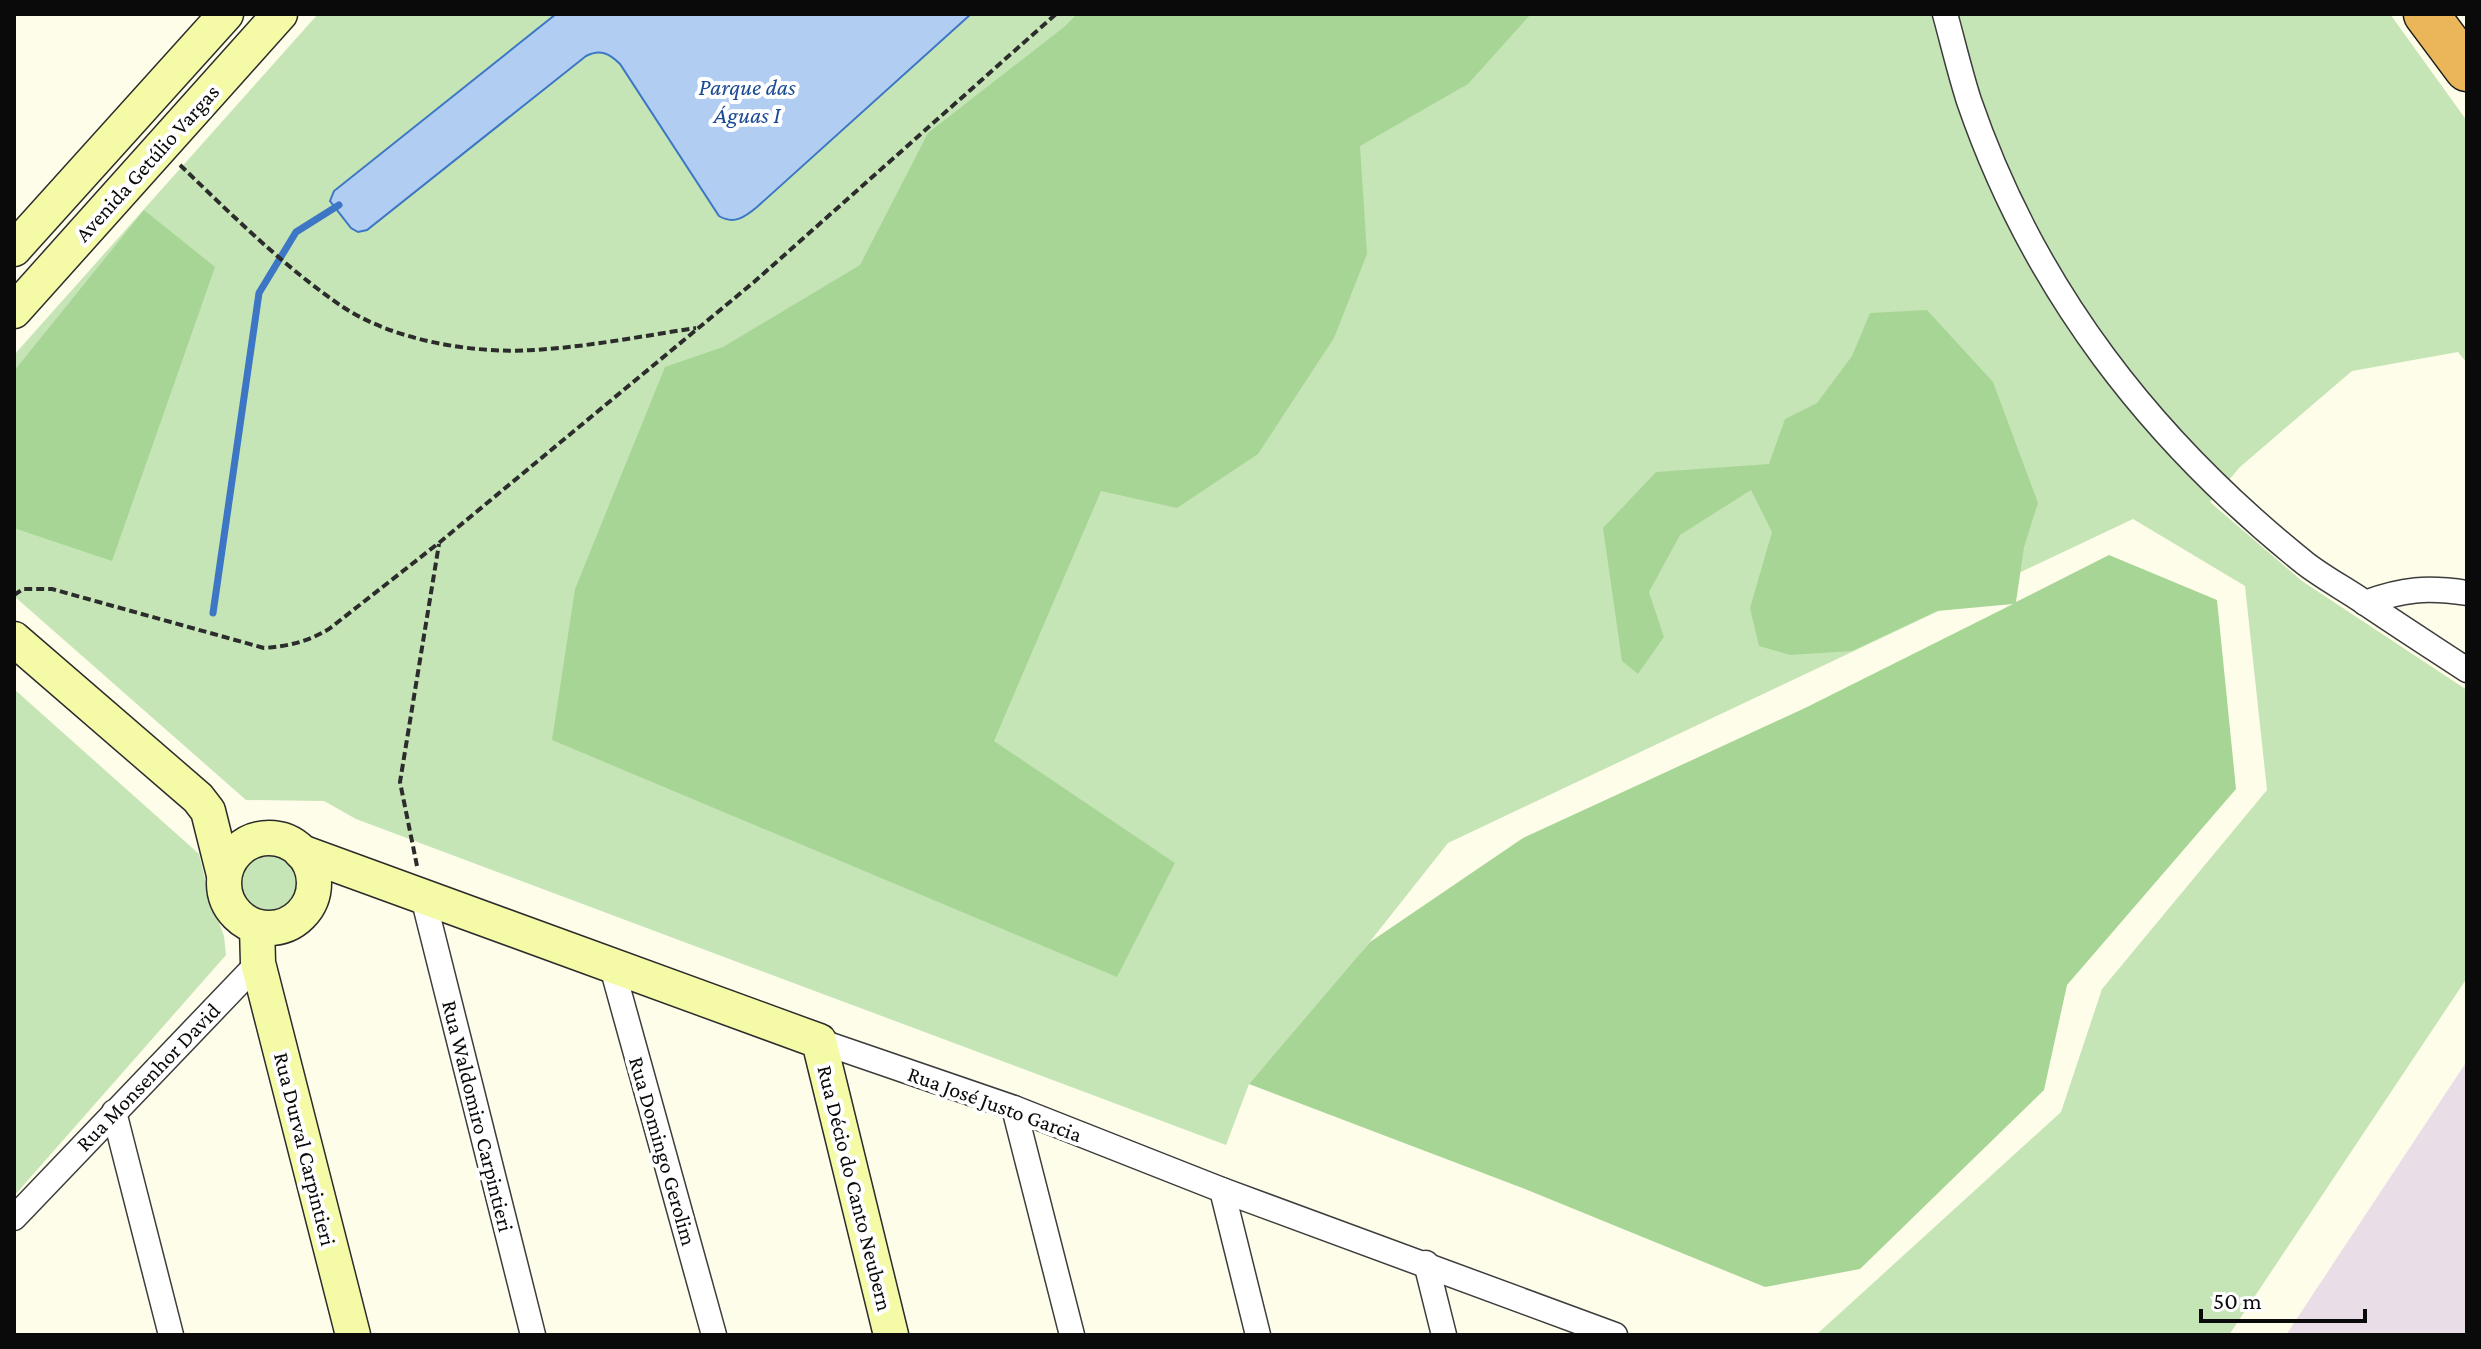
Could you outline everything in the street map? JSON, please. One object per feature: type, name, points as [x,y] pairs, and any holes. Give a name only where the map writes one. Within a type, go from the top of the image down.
[{"type":"highway","points":[[2426,14],[2467,69]]},
{"type":"street","name":"Avenida Getúlio Vargas","points":[[14,249],[226,14]]},
{"type":"street","name":"Avenida Getúlio Vargas","points":[[14,311],[280,14]]},
{"type":"street","points":[[1945,14],[1970,102],[2009,196],[2051,281],[2102,358],[2165,434],[2231,500],[2308,566],[2467,670]]},
{"type":"street","points":[[2365,603],[2405,590],[2467,593]]},
{"type":"street","points":[[14,639],[198,798],[208,811],[224,875],[227,901],[243,921],[272,929],[286,925],[298,918],[308,906],[313,893],[314,878],[301,852],[290,843],[276,838],[262,838],[248,843],[228,862],[224,875]]},
{"type":"street","points":[[208,811],[262,838]]},
{"type":"street","name":"Rua José Justo Garcia","points":[[301,852],[612,967],[1014,1108],[1222,1190],[1615,1335]]},
{"type":"street","points":[[313,893],[374,877]]},
{"type":"street","name":"Rua Waldomiro Carpintieri","points":[[423,897],[533,1335]]},
{"type":"street","points":[[257,927],[258,963]]},
{"type":"street","name":"Rua Monsenhor David","points":[[14,1218],[258,963]]},
{"type":"street","name":"Rua Durval Carpintieri","points":[[258,963],[353,1335]]},
{"type":"street","name":"Rua Domingo Gerolim","points":[[612,967],[714,1335]]},
{"type":"street","name":"Rua Décio do Canto Neubern","points":[[819,1041],[891,1335]]},
{"type":"street","points":[[1014,1108],[1072,1335]]},
{"type":"street","points":[[114,1112],[171,1335]]},
{"type":"street","points":[[1222,1190],[1258,1335]]},
{"type":"street","points":[[1426,1263],[1444,1335]]},
{"type":"path","points":[[14,595],[23,589],[52,589],[264,648],[295,645],[329,629],[440,542],[699,328],[1056,14]]},
{"type":"path","points":[[161,147],[255,236],[342,307],[400,334],[469,348],[532,350],[699,328]]},
{"type":"path","points":[[423,897],[400,782],[440,542]]},
{"type":"shaded area","points":[[2467,1061],[2467,1335],[2286,1335]]},
{"type":"green space","points":[[318,14],[2390,14],[2467,121],[2467,363],[2458,352],[2352,371],[2240,467],[2210,502],[2302,581],[2467,690],[2467,978],[2229,1335],[1816,1335],[2061,1112],[2102,989],[2267,790],[2245,586],[2133,519],[1448,843],[1357,958],[1249,1084],[1226,1145],[356,819],[324,801],[246,800],[14,596],[14,355]]},
{"type":"green space","points":[[1077,14],[1531,14],[1468,84],[1360,146],[1367,254],[1334,338],[1258,454],[1177,508],[1101,491],[994,741],[1175,863],[1117,977],[552,740],[575,589],[665,367],[723,347],[860,265],[928,133]]},
{"type":"green space","points":[[144,210],[215,267],[112,561],[14,528],[14,371]]},
{"type":"green space","points":[[1927,310],[1993,382],[2038,503],[2024,547],[2016,602],[2109,555],[2217,600],[2236,789],[2067,985],[2044,1090],[1860,1269],[1765,1287],[1525,1189],[1249,1084],[1370,942],[1523,838],[1805,708],[2013,604],[1937,611],[1852,651],[1790,655],[1759,646],[1750,608],[1772,532],[1751,490],[1680,535],[1649,592],[1664,637],[1638,674],[1622,661],[1603,528],[1656,472],[1769,464],[1785,419],[1817,403],[1852,356],[1870,313]]},
{"type":"green space","points":[[14,689],[199,854],[209,896],[224,936],[226,955],[14,1196]]},
{"type":"green space","points":[[254,847],[283,849],[302,870],[301,899],[279,918],[251,917],[231,895],[233,866]]},
{"type":"water","name":"Parque das Águas I","points":[[556,14],[971,14],[757,207],[739,219],[719,216],[620,64],[600,53],[586,56],[367,230],[358,232],[351,228],[330,201],[334,191]]},
{"type":"waterway","points":[[213,613],[259,293],[296,232],[339,205]]}]
